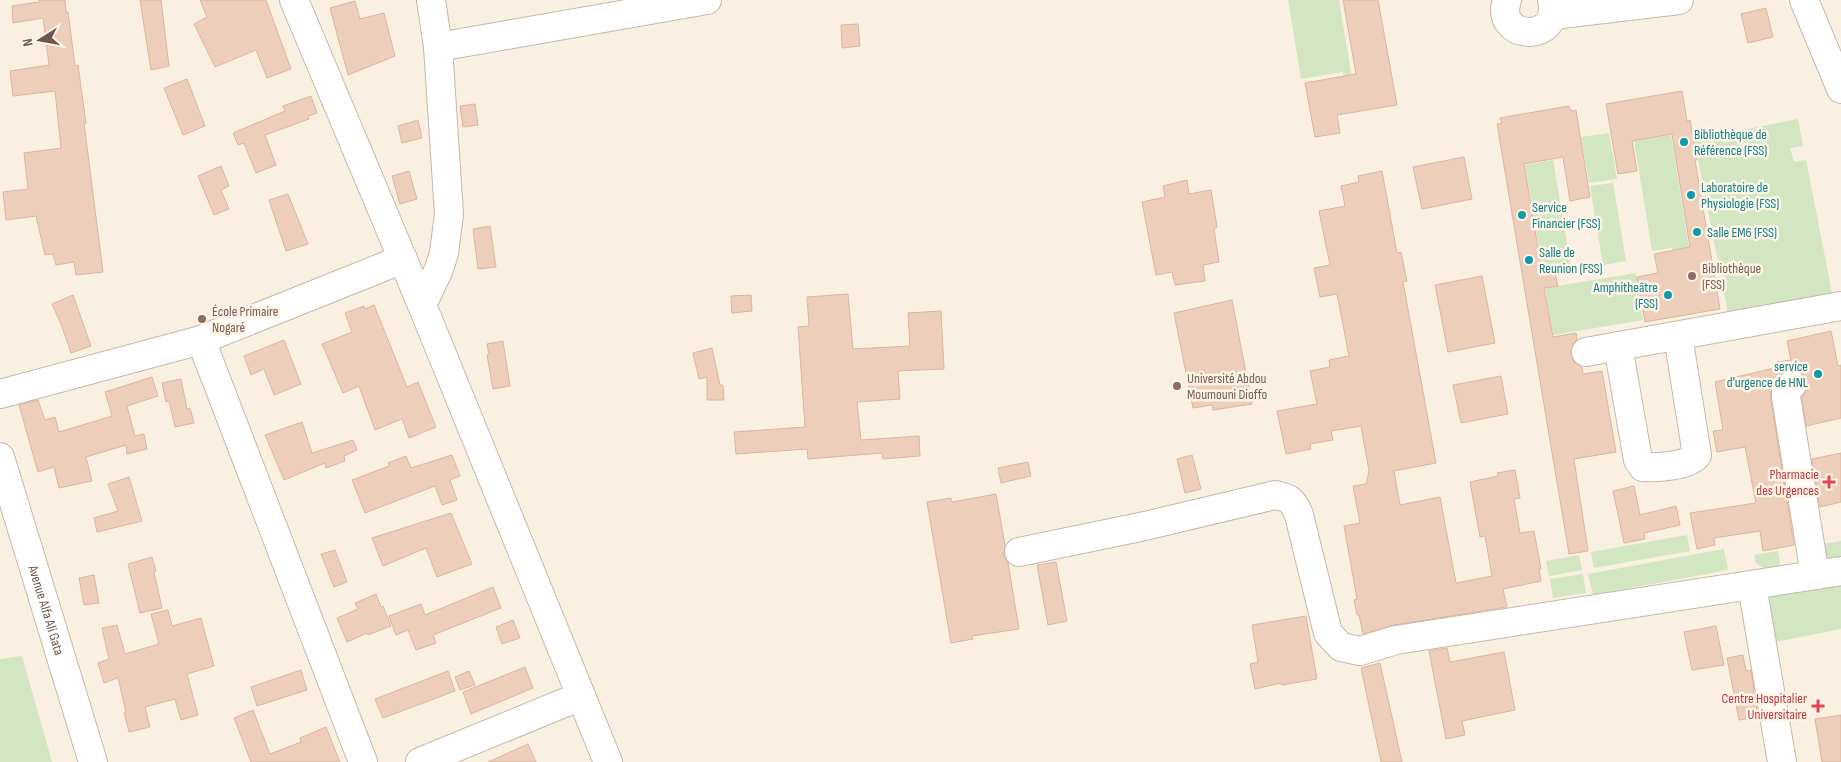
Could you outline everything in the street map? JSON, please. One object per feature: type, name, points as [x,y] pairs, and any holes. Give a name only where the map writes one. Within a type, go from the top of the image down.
[{"type":"street","points":[[294,0],[422,305],[608,762]]},
{"type":"street","points":[[422,305],[439,269],[444,253],[449,214],[438,47],[431,0]]},
{"type":"street","points":[[438,47],[707,0]]},
{"type":"street","points":[[1507,0],[1505,12],[1508,21],[1514,28],[1532,33],[1541,30],[1548,24],[1552,8],[1680,0]]},
{"type":"street","points":[[1804,0],[1841,89]]},
{"type":"street","points":[[0,394],[201,340],[403,259]]},
{"type":"street","points":[[1586,352],[1841,306]]},
{"type":"street","points":[[1618,346],[1638,460],[1643,467],[1653,468],[1686,463],[1694,460],[1697,455],[1678,336]]},
{"type":"street","points":[[201,340],[363,762]]},
{"type":"street","points":[[1019,552],[1145,526],[1275,495],[1287,497],[1295,504],[1299,514],[1328,632],[1341,647],[1360,651],[1396,640],[1828,573],[1786,397],[1786,390],[1792,385]]},
{"type":"street","name":"Avenue Alfa Ali Gata","points":[[0,458],[92,762]]},
{"type":"street","points":[[1752,585],[1782,762]]},
{"type":"street","points":[[420,762],[581,696]]},
{"type":"green space","points":[[1288,0],[1339,0],[1356,102],[1347,97],[1343,72],[1301,79]]},
{"type":"green space","points":[[1798,119],[1803,146],[1790,148],[1794,162],[1806,160],[1832,293],[1728,313],[1694,139]]},
{"type":"green space","points":[[1609,133],[1617,179],[1589,183],[1581,137]]},
{"type":"green space","points":[[1671,135],[1691,260],[1675,262],[1672,248],[1652,251],[1634,141]]},
{"type":"green space","points":[[1553,160],[1572,273],[1556,276],[1555,269],[1543,271],[1525,165]]},
{"type":"green space","points":[[1613,183],[1626,261],[1603,265],[1590,186]]},
{"type":"green space","points":[[1636,273],[1643,320],[1553,335],[1545,288]]},
{"type":"green space","points":[[1687,535],[1690,551],[1594,568],[1591,552]]},
{"type":"green space","points":[[1841,541],[1841,559],[1823,563],[1820,544]]},
{"type":"green space","points":[[1724,549],[1728,570],[1593,595],[1588,574]]},
{"type":"green space","points":[[1778,551],[1781,569],[1766,570],[1756,563],[1754,555]]},
{"type":"green space","points":[[1579,555],[1582,570],[1549,576],[1546,561]]},
{"type":"green space","points":[[1583,574],[1586,593],[1553,598],[1550,579]]},
{"type":"green space","points":[[1841,581],[1841,629],[1775,642],[1767,601],[1769,596]]},
{"type":"green space","points":[[22,656],[52,762],[0,762],[0,659]]},
{"type":"building","points":[[39,0],[65,0],[66,12],[68,12],[75,66],[78,65],[86,123],[84,123],[103,272],[76,275],[74,262],[56,265],[53,254],[45,255],[36,216],[6,220],[3,192],[28,189],[24,153],[61,148],[55,91],[13,96],[10,71],[49,65],[43,18],[13,23],[12,6],[39,2]]},
{"type":"building","points":[[140,0],[161,0],[169,66],[151,70]]},
{"type":"building","points":[[200,0],[266,0],[291,69],[267,78],[256,50],[215,67],[194,24],[207,17]]},
{"type":"building","points":[[1343,0],[1378,0],[1397,105],[1337,115],[1340,133],[1315,137],[1305,83],[1356,74]]},
{"type":"building","points":[[355,1],[360,19],[384,13],[395,56],[348,75],[330,8]]},
{"type":"building","points":[[1766,8],[1773,37],[1748,43],[1741,14]]},
{"type":"building","points":[[858,24],[860,46],[842,48],[841,25]]},
{"type":"building","points":[[187,79],[205,126],[183,135],[164,88]]},
{"type":"building","points":[[1682,91],[1687,121],[1690,120],[1697,160],[1695,160],[1720,309],[1645,322],[1637,277],[1658,273],[1654,254],[1690,247],[1672,134],[1632,141],[1637,171],[1618,174],[1606,104]]},
{"type":"building","points":[[311,96],[317,113],[308,116],[309,119],[265,135],[276,165],[256,173],[244,143],[238,145],[233,133],[285,111],[283,106]]},
{"type":"building","points":[[475,104],[478,125],[463,127],[460,106]]},
{"type":"building","points":[[1569,106],[1571,111],[1576,110],[1590,197],[1570,201],[1563,157],[1524,164],[1542,272],[1554,270],[1558,286],[1544,288],[1553,337],[1576,333],[1577,340],[1572,346],[1571,354],[1574,362],[1582,367],[1583,374],[1602,371],[1616,452],[1574,459],[1588,551],[1569,554],[1497,124],[1502,123],[1500,118]]},
{"type":"building","points":[[418,120],[422,138],[402,143],[398,126]]},
{"type":"building","points":[[1464,157],[1472,199],[1422,209],[1413,167]]},
{"type":"building","points":[[221,166],[229,186],[221,190],[229,209],[214,215],[198,176]]},
{"type":"building","points":[[409,171],[417,199],[400,204],[392,176]]},
{"type":"building","points":[[1382,171],[1397,253],[1401,252],[1407,281],[1403,282],[1436,463],[1394,471],[1400,505],[1440,497],[1456,583],[1492,576],[1485,536],[1480,537],[1470,482],[1498,476],[1497,473],[1515,470],[1520,498],[1514,499],[1520,533],[1534,531],[1541,569],[1539,569],[1541,581],[1503,589],[1507,607],[1394,625],[1363,634],[1354,600],[1357,599],[1344,526],[1360,523],[1353,486],[1366,484],[1369,471],[1361,426],[1331,431],[1333,440],[1310,444],[1311,449],[1286,454],[1277,411],[1317,404],[1310,371],[1330,367],[1329,360],[1349,356],[1337,294],[1320,297],[1314,268],[1330,265],[1319,211],[1345,206],[1341,186],[1359,182],[1358,176]]},
{"type":"building","points":[[1187,180],[1189,194],[1211,190],[1217,227],[1214,229],[1219,262],[1203,265],[1205,281],[1175,285],[1172,272],[1156,275],[1142,202],[1165,197],[1163,186]]},
{"type":"building","points":[[288,194],[308,244],[286,251],[269,200]]},
{"type":"building","points":[[490,226],[496,267],[478,269],[473,229]]},
{"type":"building","points":[[1482,276],[1495,343],[1448,352],[1435,285]]},
{"type":"building","points":[[848,294],[853,349],[910,346],[908,313],[941,311],[944,369],[898,371],[900,399],[857,402],[861,440],[919,436],[920,456],[883,459],[882,453],[808,459],[807,449],[736,454],[734,432],[805,427],[798,327],[809,326],[807,297]]},
{"type":"building","points":[[73,295],[91,346],[71,353],[52,304]]},
{"type":"building","points":[[751,295],[752,311],[732,313],[731,296]]},
{"type":"building","points":[[1232,300],[1252,404],[1213,410],[1212,405],[1193,408],[1174,313]]},
{"type":"building","points":[[374,305],[407,387],[418,382],[436,427],[409,438],[402,419],[375,430],[359,386],[343,393],[322,344],[352,332],[345,313],[364,306],[365,309]]},
{"type":"building","points":[[1831,331],[1838,366],[1841,365],[1841,418],[1806,426],[1802,397],[1806,391],[1807,383],[1804,375],[1798,371],[1790,370],[1782,373],[1772,383],[1770,390],[1794,545],[1763,551],[1760,531],[1714,538],[1715,545],[1697,549],[1690,513],[1756,503],[1745,447],[1717,452],[1713,431],[1723,430],[1715,382],[1779,367],[1778,362],[1791,360],[1787,341]]},
{"type":"building","points":[[284,340],[301,384],[274,395],[264,369],[251,375],[244,356]]},
{"type":"building","points":[[503,341],[510,386],[493,389],[487,344]]},
{"type":"building","points":[[712,348],[720,385],[723,385],[724,400],[707,400],[707,377],[699,379],[693,353]]},
{"type":"building","points":[[1501,376],[1508,414],[1461,423],[1453,385]]},
{"type":"building","points":[[152,377],[158,396],[127,406],[135,436],[144,434],[147,449],[127,454],[126,445],[86,457],[92,481],[59,488],[54,467],[38,472],[19,405],[38,400],[45,420],[55,417],[59,432],[112,416],[105,392]]},
{"type":"building","points":[[181,379],[187,409],[190,408],[194,423],[175,427],[169,401],[166,402],[162,383]]},
{"type":"building","points":[[302,422],[312,453],[353,440],[357,450],[344,456],[345,461],[326,468],[325,463],[284,480],[265,435]]},
{"type":"building","points":[[1841,453],[1841,502],[1820,507],[1812,459]]},
{"type":"building","points":[[452,455],[460,476],[450,480],[457,500],[442,505],[435,486],[365,513],[352,480],[389,466],[388,463],[406,456],[411,468]]},
{"type":"building","points":[[1192,455],[1201,489],[1185,493],[1177,459]]},
{"type":"building","points":[[1028,462],[1031,476],[1001,483],[998,468]]},
{"type":"building","points":[[129,477],[142,521],[97,532],[94,518],[118,511],[108,484]]},
{"type":"building","points":[[1634,486],[1640,515],[1676,506],[1680,525],[1644,533],[1645,539],[1624,543],[1613,491]]},
{"type":"building","points":[[996,494],[1005,545],[1004,555],[1008,563],[1019,629],[972,636],[973,639],[951,643],[927,502],[951,498],[952,502]]},
{"type":"building","points":[[451,513],[472,564],[437,577],[426,548],[383,566],[372,538]]},
{"type":"building","points":[[335,550],[347,582],[334,587],[321,554]]},
{"type":"building","points":[[152,557],[162,608],[140,613],[128,564]]},
{"type":"building","points":[[1056,562],[1067,621],[1048,625],[1037,565]]},
{"type":"building","points":[[94,575],[99,603],[84,605],[79,578]]},
{"type":"building","points":[[493,587],[501,608],[433,635],[436,643],[416,650],[408,630],[396,635],[389,616],[421,604],[425,615]]},
{"type":"building","points":[[376,594],[391,626],[368,635],[367,633],[347,642],[337,618],[358,609],[355,603]]},
{"type":"building","points":[[168,610],[172,626],[201,618],[214,666],[187,674],[198,715],[181,720],[175,699],[145,707],[150,727],[129,732],[118,678],[104,683],[98,663],[109,659],[102,628],[117,625],[125,654],[159,644],[151,614]]},
{"type":"building","points":[[1306,616],[1317,679],[1282,685],[1281,683],[1255,689],[1250,664],[1258,662],[1252,625]]},
{"type":"building","points":[[513,620],[520,638],[502,644],[496,627]]},
{"type":"building","points":[[1716,626],[1724,665],[1692,670],[1684,632]]},
{"type":"building","points":[[1447,648],[1450,662],[1504,652],[1515,710],[1462,721],[1465,735],[1446,739],[1429,651]]},
{"type":"building","points":[[1743,655],[1746,671],[1751,670],[1758,717],[1739,720],[1727,658]]},
{"type":"building","points":[[1380,663],[1402,762],[1381,762],[1361,668]]},
{"type":"building","points":[[525,667],[533,688],[471,714],[463,692]]},
{"type":"building","points":[[301,670],[307,690],[257,706],[251,687]]},
{"type":"building","points":[[448,671],[455,691],[383,718],[375,699]]},
{"type":"building","points":[[469,671],[475,685],[460,690],[455,677]]},
{"type":"building","points":[[253,710],[270,754],[301,742],[300,738],[326,727],[340,762],[251,762],[234,718]]},
{"type":"building","points":[[1841,715],[1841,762],[1822,762],[1815,719]]},
{"type":"building","points":[[528,744],[536,762],[488,762]]},
{"type":"place","name":"Bibliothèque de Référence (FSS)","points":[[1684,142]]},
{"type":"place","name":"Laboratoire de Physiologie (FSS)","points":[[1691,195]]},
{"type":"place","name":"Service Financier (FSS)","points":[[1522,215]]},
{"type":"place","name":"Salle EM6 (FSS)","points":[[1697,232]]},
{"type":"place","name":"Salle de Reunion (FSS)","points":[[1529,260]]},
{"type":"place","name":"Bibliothèque (FSS)","points":[[1692,276]]},
{"type":"place","name":"Amphitheâtre (FSS)","points":[[1668,295]]},
{"type":"place","name":"École Primaire Nogaré","points":[[202,319]]},
{"type":"place","name":"service d'urgence de HNL","points":[[1818,374]]},
{"type":"place","name":"Université Abdou Moumouni Dioffo","points":[[1177,386]]},
{"type":"place","name":"Pharmacie des Urgences","points":[[1829,482]]},
{"type":"place","name":"Centre Hospitalier Universitaire","points":[[1818,706]]}]
